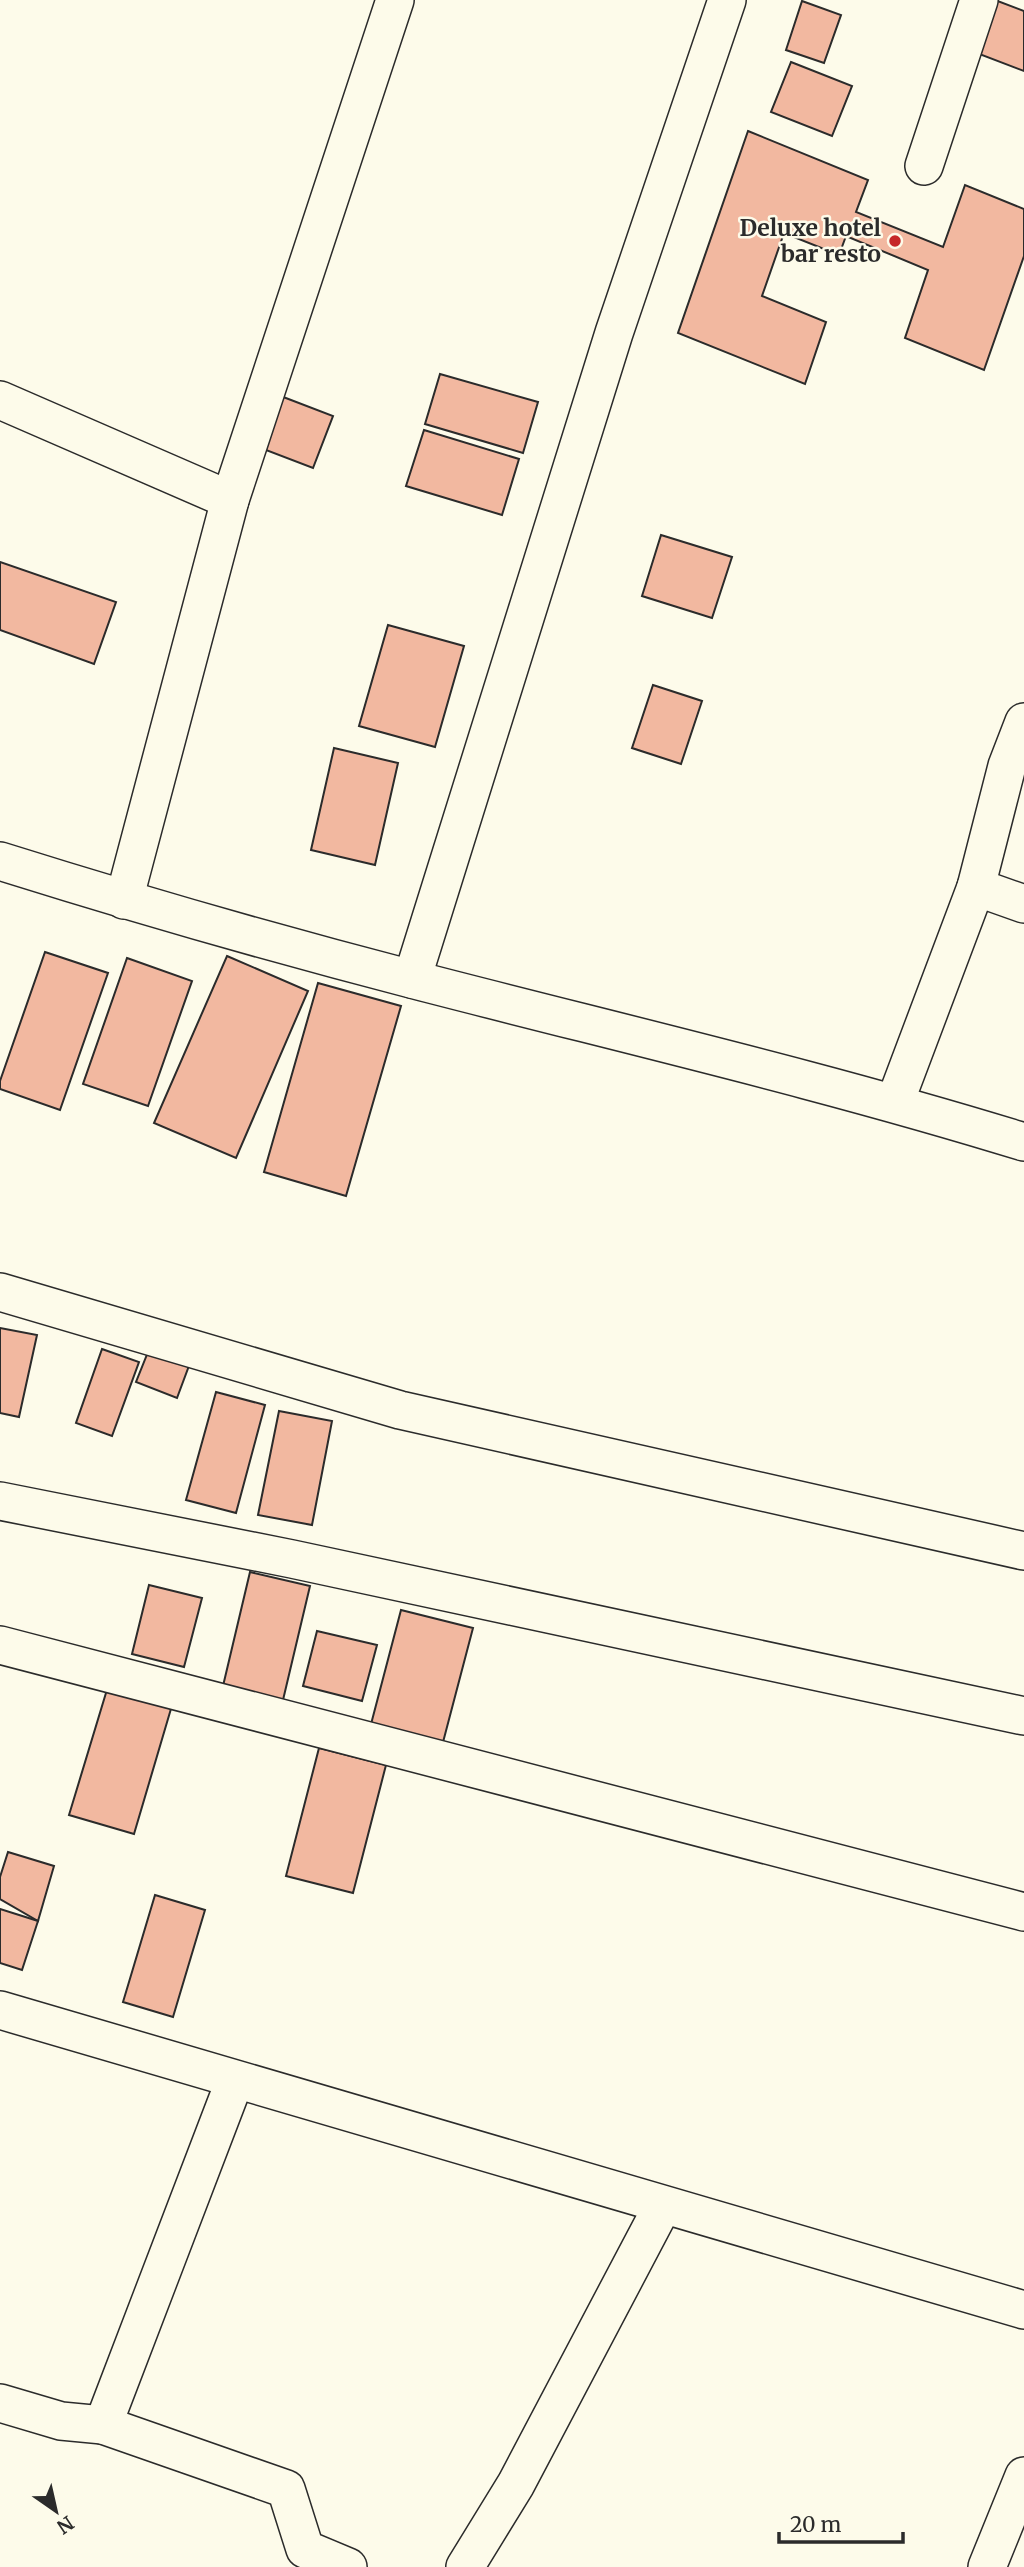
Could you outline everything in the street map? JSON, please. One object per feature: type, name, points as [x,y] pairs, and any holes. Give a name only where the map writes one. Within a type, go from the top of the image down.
[{"type":"street","points":[[412,979],[614,333],[727,0]]},
{"type":"street","points":[[924,166],[979,0]]},
{"type":"street","points":[[124,900],[230,500],[386,2]]},
{"type":"street","points":[[0,400],[230,500]]},
{"type":"street","points":[[895,1102],[976,887],[1007,766],[1024,722]]},
{"type":"street","points":[[0,861],[124,900],[412,979],[895,1102],[1024,1142]]},
{"type":"street","points":[[976,887],[1024,904]]},
{"type":"street","points":[[0,1292],[400,1410],[1024,1551]]},
{"type":"street","points":[[0,1501],[292,1559],[1024,1716]]},
{"type":"street","points":[[0,1645],[1024,1912]]},
{"type":"street","points":[[0,2010],[1024,2310]]},
{"type":"street","points":[[103,2425],[235,2080]]},
{"type":"street","points":[[465,2567],[516,2484],[663,2205]]},
{"type":"street","points":[[0,2403],[61,2421],[103,2425],[286,2489],[305,2549],[348,2567]]},
{"type":"street","points":[[988,2567],[1024,2476]]},
{"type":"building","points":[[995,0],[1024,11],[1024,71],[974,52]]},
{"type":"building","points":[[802,1],[841,15],[824,63],[786,50]]},
{"type":"building","points":[[791,62],[852,86],[832,136],[771,112]]},
{"type":"building","points":[[748,131],[868,180],[856,212],[943,247],[965,185],[1024,209],[1024,256],[984,370],[905,338],[928,270],[846,236],[839,255],[784,233],[762,296],[826,322],[805,384],[678,333]]},
{"type":"building","points":[[440,374],[538,402],[523,453],[425,424]]},
{"type":"building","points":[[278,395],[333,416],[313,468],[258,447]]},
{"type":"building","points":[[424,430],[519,459],[502,515],[406,486]]},
{"type":"building","points":[[661,535],[732,557],[712,618],[642,596]]},
{"type":"building","points":[[0,562],[116,602],[94,664],[0,630]]},
{"type":"building","points":[[388,625],[464,646],[435,747],[359,726]]},
{"type":"building","points":[[653,685],[702,701],[681,764],[632,748]]},
{"type":"building","points":[[334,748],[398,763],[375,865],[311,850]]},
{"type":"building","points":[[45,952],[108,973],[60,1110],[0,1089],[0,1081]]},
{"type":"building","points":[[227,956],[308,991],[236,1158],[154,1123]]},
{"type":"building","points":[[127,958],[192,981],[148,1106],[83,1084]]},
{"type":"building","points":[[318,983],[401,1006],[346,1196],[264,1172]]},
{"type":"building","points":[[0,1328],[37,1335],[19,1417],[0,1413]]},
{"type":"building","points":[[150,1347],[190,1363],[177,1398],[136,1382]]},
{"type":"building","points":[[102,1349],[139,1362],[112,1436],[76,1423]]},
{"type":"building","points":[[216,1392],[265,1405],[236,1513],[186,1500]]},
{"type":"building","points":[[279,1411],[332,1421],[312,1525],[258,1515]]},
{"type":"building","points":[[250,1572],[310,1586],[283,1700],[223,1686]]},
{"type":"building","points":[[149,1585],[202,1598],[184,1667],[132,1654]]},
{"type":"building","points":[[401,1610],[473,1628],[442,1746],[370,1728]]},
{"type":"building","points":[[317,1631],[377,1645],[362,1701],[303,1686]]},
{"type":"building","points":[[109,1683],[173,1702],[134,1834],[69,1815]]},
{"type":"building","points":[[319,1748],[386,1765],[353,1893],[286,1876]]},
{"type":"building","points":[[8,1852],[54,1866],[38,1921],[0,1899],[0,1877]]},
{"type":"building","points":[[155,1895],[205,1910],[173,2017],[123,2002]]},
{"type":"building","points":[[0,1909],[38,1921],[22,1970],[0,1963]]},
{"type":"place","name":"Deluxe hotel bar resto","points":[[895,241]]}]
